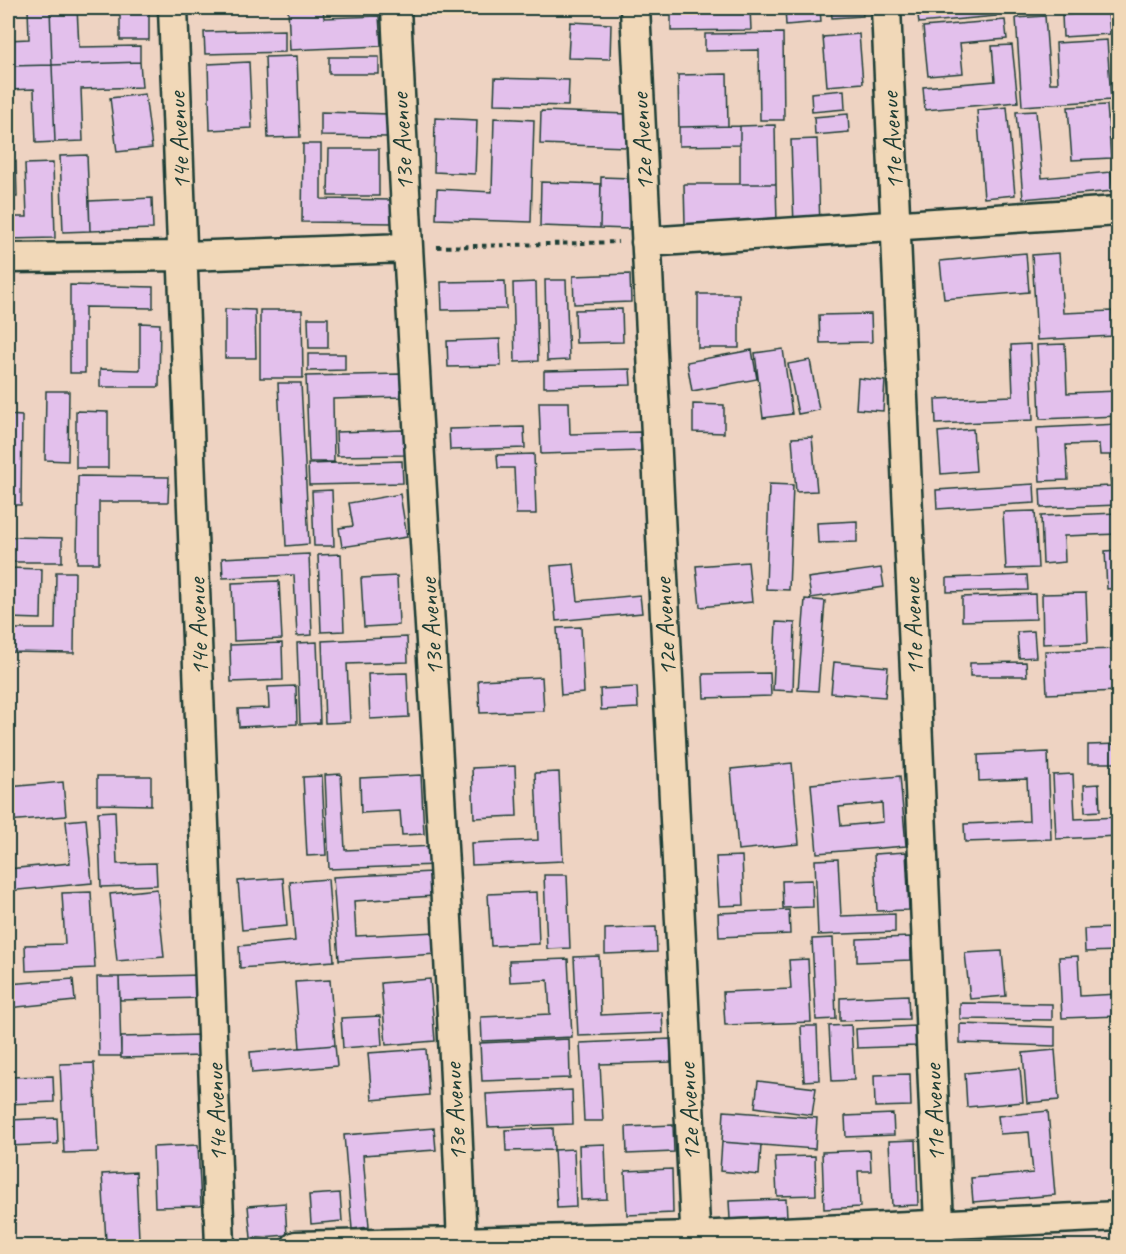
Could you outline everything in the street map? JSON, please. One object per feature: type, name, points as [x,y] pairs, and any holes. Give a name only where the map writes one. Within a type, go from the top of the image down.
[{"type":"street","name":"14e Avenue","points":[[173,8],[220,1246]]},
{"type":"street","name":"13e Avenue","points":[[396,8],[406,248],[438,728],[461,1244]]},
{"type":"street","name":"12e Avenue","points":[[635,8],[695,1241]]},
{"type":"street","name":"11e Avenue","points":[[886,8],[940,1236]]},
{"type":"street","points":[[646,242],[1119,211]]},
{"type":"street","points":[[8,258],[184,256],[406,248]]},
{"type":"street","points":[[296,1246],[940,1236],[1119,1215]]},
{"type":"path","points":[[406,248],[646,242]]},
{"type":"building","points":[[28,8],[50,8],[52,65],[8,66],[8,40],[29,39]]},
{"type":"building","points":[[50,8],[77,8],[79,47],[140,46],[140,62],[52,65]]},
{"type":"building","points":[[120,8],[149,8],[149,40],[120,40]]},
{"type":"building","points":[[288,8],[323,8],[324,18],[379,16],[381,46],[290,50]]},
{"type":"building","points":[[524,8],[584,8],[584,10]]},
{"type":"building","points":[[671,8],[750,8],[751,30],[671,31]]},
{"type":"building","points":[[785,8],[820,8],[821,22],[786,25]]},
{"type":"building","points":[[831,8],[862,8],[863,16],[832,18]]},
{"type":"building","points":[[917,8],[995,8],[996,16],[919,23]]},
{"type":"building","points":[[1024,8],[1096,8],[1025,12]]},
{"type":"building","points":[[1108,12],[1110,34],[1063,37],[1062,15]]},
{"type":"building","points":[[1045,16],[1050,83],[1058,83],[1056,43],[1107,40],[1111,100],[1022,106],[1016,18]]},
{"type":"building","points":[[1005,20],[1007,39],[960,43],[963,73],[928,76],[923,27]]},
{"type":"building","points":[[570,22],[611,24],[610,59],[568,58]]},
{"type":"building","points":[[285,30],[285,52],[205,54],[204,32]]},
{"type":"building","points":[[783,33],[784,120],[760,120],[759,50],[705,51],[705,34]]},
{"type":"building","points":[[859,34],[863,83],[827,86],[823,37]]},
{"type":"building","points":[[1012,45],[1018,102],[925,110],[923,87],[995,81],[992,46]]},
{"type":"building","points":[[297,56],[300,137],[268,138],[265,57]]},
{"type":"building","points":[[329,57],[379,57],[379,74],[329,74]]},
{"type":"building","points":[[140,62],[142,87],[81,89],[83,141],[55,142],[52,65]]},
{"type":"building","points":[[249,62],[252,128],[210,130],[208,64]]},
{"type":"building","points":[[52,65],[55,142],[36,143],[34,89],[8,90],[8,66]]},
{"type":"building","points":[[727,74],[728,126],[679,127],[678,75]]},
{"type":"building","points":[[495,78],[569,80],[568,106],[494,104]]},
{"type":"building","points":[[844,90],[845,109],[812,112],[811,93]]},
{"type":"building","points":[[145,94],[152,148],[117,152],[110,98]]},
{"type":"building","points":[[1107,105],[1111,158],[1072,160],[1068,107]]},
{"type":"building","points":[[1007,107],[1015,195],[984,198],[977,110]]},
{"type":"building","points":[[541,111],[628,114],[627,147],[540,144]]},
{"type":"building","points":[[1036,111],[1042,178],[1111,172],[1113,191],[1023,199],[1016,112]]},
{"type":"building","points":[[321,112],[389,114],[388,137],[321,136]]},
{"type":"building","points":[[848,114],[849,132],[815,135],[814,117]]},
{"type":"building","points":[[435,118],[477,120],[475,174],[434,172]]},
{"type":"building","points":[[494,118],[534,120],[531,222],[436,219],[437,189],[492,192]]},
{"type":"building","points":[[775,125],[776,184],[740,184],[740,126]]},
{"type":"building","points":[[740,126],[740,145],[679,146],[679,127]]},
{"type":"building","points":[[817,139],[820,225],[794,226],[791,140]]},
{"type":"building","points":[[303,144],[321,144],[321,199],[394,200],[394,223],[302,222]]},
{"type":"building","points":[[329,149],[379,149],[379,196],[328,196]]},
{"type":"building","points":[[87,155],[90,231],[63,232],[60,156]]},
{"type":"building","points":[[8,161],[16,161],[17,197],[8,197]]},
{"type":"building","points":[[53,163],[55,238],[8,239],[8,217],[27,217],[25,164]]},
{"type":"building","points":[[601,177],[630,178],[629,229],[600,228]]},
{"type":"building","points":[[541,182],[601,184],[600,228],[540,226]]},
{"type":"building","points":[[684,184],[776,184],[777,223],[685,224]]},
{"type":"building","points":[[152,198],[153,229],[90,231],[89,201]]},
{"type":"building","points":[[1026,253],[1029,292],[944,299],[940,261]]},
{"type":"building","points":[[1059,253],[1063,313],[1112,311],[1114,336],[1037,340],[1032,255]]},
{"type":"building","points":[[630,274],[631,302],[574,304],[573,276]]},
{"type":"building","points":[[545,280],[566,280],[569,360],[547,361]]},
{"type":"building","points":[[505,281],[506,309],[442,310],[441,282]]},
{"type":"building","points":[[536,282],[538,361],[515,362],[513,283]]},
{"type":"building","points":[[70,285],[153,287],[153,308],[85,307],[85,373],[70,373]]},
{"type":"building","points":[[698,294],[739,294],[739,348],[698,348]]},
{"type":"building","points":[[225,309],[255,310],[256,358],[225,358]]},
{"type":"building","points":[[622,309],[623,342],[576,343],[575,310]]},
{"type":"building","points":[[8,310],[13,310],[12,361],[8,361]]},
{"type":"building","points":[[260,310],[302,310],[303,378],[260,378]]},
{"type":"building","points":[[871,314],[872,342],[820,343],[819,315]]},
{"type":"building","points":[[308,318],[328,318],[328,348],[309,348]]},
{"type":"building","points":[[140,323],[160,324],[159,387],[100,387],[100,369],[140,370]]},
{"type":"building","points":[[500,339],[501,366],[448,367],[447,341]]},
{"type":"building","points":[[1030,344],[1033,420],[936,424],[935,399],[1013,396],[1011,345]]},
{"type":"building","points":[[1065,344],[1067,393],[1118,391],[1118,416],[1040,419],[1037,345]]},
{"type":"building","points":[[783,349],[792,414],[763,418],[755,353]]},
{"type":"building","points":[[752,350],[757,379],[692,391],[687,362]]},
{"type":"building","points":[[308,354],[345,354],[345,370],[308,371]]},
{"type":"building","points":[[810,360],[819,410],[798,414],[788,364]]},
{"type":"building","points":[[630,369],[631,385],[544,387],[544,371]]},
{"type":"building","points":[[400,374],[401,397],[333,399],[334,462],[309,462],[306,376]]},
{"type":"building","points":[[858,378],[885,381],[883,411],[856,409]]},
{"type":"building","points":[[278,383],[301,383],[309,544],[286,546]]},
{"type":"building","points":[[46,391],[69,391],[68,461],[45,460]]},
{"type":"building","points":[[539,402],[569,402],[570,434],[640,432],[641,451],[541,454]]},
{"type":"building","points":[[693,404],[724,405],[724,433],[693,432]]},
{"type":"building","points":[[76,411],[108,412],[108,468],[76,468]]},
{"type":"building","points":[[8,415],[22,416],[21,505],[8,505]]},
{"type":"building","points":[[1118,424],[1118,455],[1100,455],[1099,444],[1066,445],[1068,480],[1040,481],[1037,428]]},
{"type":"building","points":[[524,427],[525,448],[450,450],[449,429]]},
{"type":"building","points":[[973,429],[976,471],[941,474],[938,432]]},
{"type":"building","points":[[404,430],[405,455],[337,456],[336,432]]},
{"type":"building","points":[[812,437],[817,491],[796,492],[792,438]]},
{"type":"building","points":[[534,454],[536,514],[516,514],[514,468],[498,468],[497,455]]},
{"type":"building","points":[[402,461],[403,483],[309,485],[308,464]]},
{"type":"building","points":[[1110,475],[1118,475],[1118,505],[1041,508],[1040,489],[1111,486]]},
{"type":"building","points":[[78,476],[169,477],[168,502],[99,502],[99,563],[77,563]]},
{"type":"building","points":[[769,484],[793,485],[789,590],[766,589]]},
{"type":"building","points":[[1034,484],[1035,503],[937,509],[936,490]]},
{"type":"building","points":[[332,490],[334,546],[314,546],[312,491]]},
{"type":"building","points":[[400,494],[407,537],[342,547],[339,528],[353,526],[349,503]]},
{"type":"building","points":[[1035,511],[1038,568],[1006,569],[1003,512]]},
{"type":"building","points":[[1118,513],[1118,534],[1064,536],[1065,562],[1043,564],[1041,516]]},
{"type":"building","points":[[857,521],[857,542],[818,543],[817,523]]},
{"type":"building","points":[[8,537],[62,538],[62,562],[8,562]]},
{"type":"building","points":[[1118,550],[1118,588],[1107,589],[1105,551]]},
{"type":"building","points":[[309,554],[312,635],[297,636],[294,575],[223,578],[222,558]]},
{"type":"building","points":[[341,554],[344,631],[321,632],[318,555]]},
{"type":"building","points":[[748,562],[752,602],[700,607],[696,566]]},
{"type":"building","points":[[574,564],[578,601],[640,595],[642,613],[556,621],[551,566]]},
{"type":"building","points":[[8,568],[42,569],[41,619],[8,618]]},
{"type":"building","points":[[881,568],[884,587],[811,598],[808,578]]},
{"type":"building","points":[[56,572],[75,572],[74,653],[8,652],[8,629],[55,629]]},
{"type":"building","points":[[1027,575],[1028,590],[947,592],[947,578]]},
{"type":"building","points":[[397,576],[399,625],[364,627],[361,578]]},
{"type":"building","points":[[279,581],[282,639],[234,641],[232,583]]},
{"type":"building","points":[[1086,593],[1088,642],[1043,644],[1042,594]]},
{"type":"building","points":[[1035,594],[1036,619],[962,621],[962,597]]},
{"type":"building","points":[[805,599],[825,601],[818,691],[798,690]]},
{"type":"building","points":[[776,622],[795,623],[793,691],[773,690]]},
{"type":"building","points":[[581,627],[584,693],[561,695],[557,628]]},
{"type":"building","points":[[1034,631],[1036,657],[1019,658],[1017,632]]},
{"type":"building","points":[[407,637],[408,662],[347,664],[350,722],[325,723],[322,641]]},
{"type":"building","points":[[317,642],[320,723],[300,724],[297,643]]},
{"type":"building","points":[[282,643],[283,680],[231,682],[230,645]]},
{"type":"building","points":[[1118,649],[1118,691],[1047,694],[1045,651]]},
{"type":"building","points":[[834,662],[888,667],[885,697],[831,693]]},
{"type":"building","points":[[1026,662],[1027,676],[970,676],[970,663]]},
{"type":"building","points":[[407,673],[409,717],[370,719],[368,674]]},
{"type":"building","points":[[770,673],[771,696],[704,698],[703,674]]},
{"type":"building","points":[[542,677],[544,711],[480,713],[478,680]]},
{"type":"building","points":[[296,686],[297,724],[239,727],[238,709],[269,708],[268,687]]},
{"type":"building","points":[[637,687],[638,708],[601,710],[600,689]]},
{"type":"building","points":[[1118,744],[1118,763],[1088,763],[1088,745]]},
{"type":"building","points":[[1048,752],[1051,839],[965,842],[964,824],[1029,821],[1027,779],[979,781],[978,755]]},
{"type":"building","points":[[792,763],[799,844],[738,850],[731,769]]},
{"type":"building","points":[[515,766],[517,816],[474,818],[472,768]]},
{"type":"building","points":[[559,772],[563,861],[472,865],[471,843],[538,840],[535,773]]},
{"type":"building","points":[[341,774],[345,850],[435,846],[436,865],[329,869],[325,775]]},
{"type":"building","points":[[1073,774],[1075,819],[1118,817],[1118,836],[1056,839],[1053,775]]},
{"type":"building","points":[[421,775],[424,834],[402,835],[400,811],[361,813],[360,778]]},
{"type":"building","points":[[97,776],[151,776],[151,805],[97,804]]},
{"type":"building","points":[[322,776],[326,855],[307,856],[303,777]]},
{"type":"building","points":[[900,776],[906,846],[817,853],[811,784]],"holes":[[[882,803],[883,822],[841,826],[839,807]]]},
{"type":"building","points":[[63,782],[66,816],[8,821],[8,787]]},
{"type":"building","points":[[1114,783],[1118,783],[1118,812],[1115,812]]},
{"type":"building","points":[[1099,784],[1100,811],[1085,812],[1084,785]]},
{"type":"building","points":[[115,811],[117,864],[156,863],[157,885],[101,887],[98,812]]},
{"type":"building","points":[[86,819],[92,883],[8,891],[8,869],[70,863],[66,821]]},
{"type":"building","points":[[906,852],[909,910],[877,911],[874,854]]},
{"type":"building","points":[[742,856],[744,905],[719,906],[716,857]]},
{"type":"building","points":[[838,859],[841,916],[895,914],[895,932],[818,935],[815,860]]},
{"type":"building","points":[[432,872],[434,896],[354,901],[356,936],[436,932],[437,954],[339,960],[333,877]]},
{"type":"building","points":[[544,875],[567,875],[570,948],[547,949]]},
{"type":"building","points":[[283,878],[287,926],[242,930],[238,881]]},
{"type":"building","points":[[328,879],[334,961],[240,968],[239,946],[295,941],[290,882]]},
{"type":"building","points":[[812,880],[813,907],[783,908],[782,881]]},
{"type":"building","points":[[157,889],[164,957],[117,961],[110,894]]},
{"type":"building","points":[[91,892],[95,968],[26,971],[25,945],[65,944],[62,893]]},
{"type":"building","points":[[537,892],[539,944],[491,946],[488,894]]},
{"type":"building","points":[[789,910],[790,934],[719,937],[718,913]]},
{"type":"building","points":[[656,927],[657,952],[605,954],[605,929]]},
{"type":"building","points":[[1118,928],[1118,951],[1085,952],[1084,929]]},
{"type":"building","points":[[910,937],[911,960],[857,962],[857,939]]},
{"type":"building","points":[[833,938],[836,1019],[816,1020],[812,939]]},
{"type":"building","points":[[1002,951],[1006,996],[970,999],[965,953]]},
{"type":"building","points":[[599,956],[601,1015],[662,1012],[663,1033],[578,1036],[574,957]]},
{"type":"building","points":[[1078,956],[1080,996],[1118,994],[1118,1016],[1062,1018],[1059,957]]},
{"type":"building","points":[[568,959],[572,1037],[482,1041],[481,1017],[550,1014],[548,980],[510,982],[509,961]]},
{"type":"building","points":[[808,959],[811,1022],[725,1025],[723,992],[791,989],[789,960]]},
{"type":"building","points":[[201,975],[202,998],[120,1000],[119,977]]},
{"type":"building","points":[[97,977],[119,977],[121,1056],[99,1056]]},
{"type":"building","points":[[73,979],[75,1001],[8,1008],[8,984]]},
{"type":"building","points":[[430,979],[435,1041],[386,1045],[381,983]]},
{"type":"building","points":[[330,980],[335,1045],[300,1048],[295,982]]},
{"type":"building","points":[[908,995],[909,1019],[840,1021],[840,998]]},
{"type":"building","points":[[960,1003],[1052,1004],[1052,1020],[960,1019]]},
{"type":"building","points":[[380,1016],[382,1045],[343,1048],[341,1018]]},
{"type":"building","points":[[960,1024],[1055,1027],[1055,1046],[960,1043]]},
{"type":"building","points":[[851,1025],[854,1080],[832,1081],[829,1026]]},
{"type":"building","points":[[801,1026],[817,1026],[819,1080],[804,1081]]},
{"type":"building","points":[[915,1026],[916,1046],[857,1048],[856,1029]]},
{"type":"building","points":[[202,1035],[203,1056],[121,1058],[121,1037]]},
{"type":"building","points":[[569,1039],[570,1078],[482,1081],[480,1043]]},
{"type":"building","points":[[671,1039],[671,1062],[600,1064],[603,1121],[584,1121],[580,1043]]},
{"type":"building","points":[[335,1045],[337,1066],[252,1073],[250,1052]]},
{"type":"building","points":[[426,1049],[429,1095],[372,1100],[368,1053]]},
{"type":"building","points":[[1055,1050],[1059,1100],[1027,1103],[1023,1053]]},
{"type":"building","points":[[94,1063],[98,1152],[64,1153],[60,1064]]},
{"type":"building","points":[[1020,1068],[1023,1102],[967,1107],[965,1073]]},
{"type":"building","points":[[910,1074],[911,1106],[875,1107],[874,1075]]},
{"type":"building","points":[[53,1076],[54,1102],[8,1104],[8,1077]]},
{"type":"building","points":[[758,1081],[816,1088],[812,1115],[755,1107]]},
{"type":"building","points":[[572,1090],[573,1124],[488,1127],[486,1094]]},
{"type":"building","points":[[724,1111],[817,1118],[815,1149],[722,1142]]},
{"type":"building","points":[[1048,1111],[1055,1195],[973,1202],[971,1178],[1033,1173],[1029,1132],[1000,1134],[998,1116]]},
{"type":"building","points":[[893,1114],[894,1135],[846,1137],[845,1116]]},
{"type":"building","points":[[57,1118],[58,1144],[8,1146],[8,1120]]},
{"type":"building","points":[[673,1125],[674,1152],[627,1154],[626,1127]]},
{"type":"building","points":[[434,1128],[436,1150],[363,1155],[369,1227],[352,1229],[344,1135]]},
{"type":"building","points":[[553,1128],[554,1150],[506,1151],[505,1130]]},
{"type":"building","points":[[916,1140],[918,1205],[892,1206],[889,1141]]},
{"type":"building","points":[[722,1142],[761,1145],[759,1175],[720,1171]]},
{"type":"building","points":[[605,1144],[607,1199],[581,1200],[579,1145]]},
{"type":"building","points":[[198,1145],[201,1206],[155,1207],[153,1147]]},
{"type":"building","points":[[574,1149],[576,1207],[557,1208],[554,1150]]},
{"type":"building","points":[[870,1150],[871,1171],[858,1171],[860,1207],[824,1209],[822,1152]]},
{"type":"building","points":[[815,1156],[816,1195],[777,1196],[775,1157]]},
{"type":"building","points":[[672,1169],[673,1213],[627,1215],[625,1171]]},
{"type":"building","points":[[136,1172],[139,1239],[106,1241],[102,1174]]},
{"type":"building","points":[[340,1193],[342,1221],[311,1224],[309,1195]]},
{"type":"building","points":[[786,1199],[787,1217],[730,1219],[729,1201]]},
{"type":"building","points":[[285,1203],[287,1235],[251,1238],[248,1206]]}]
